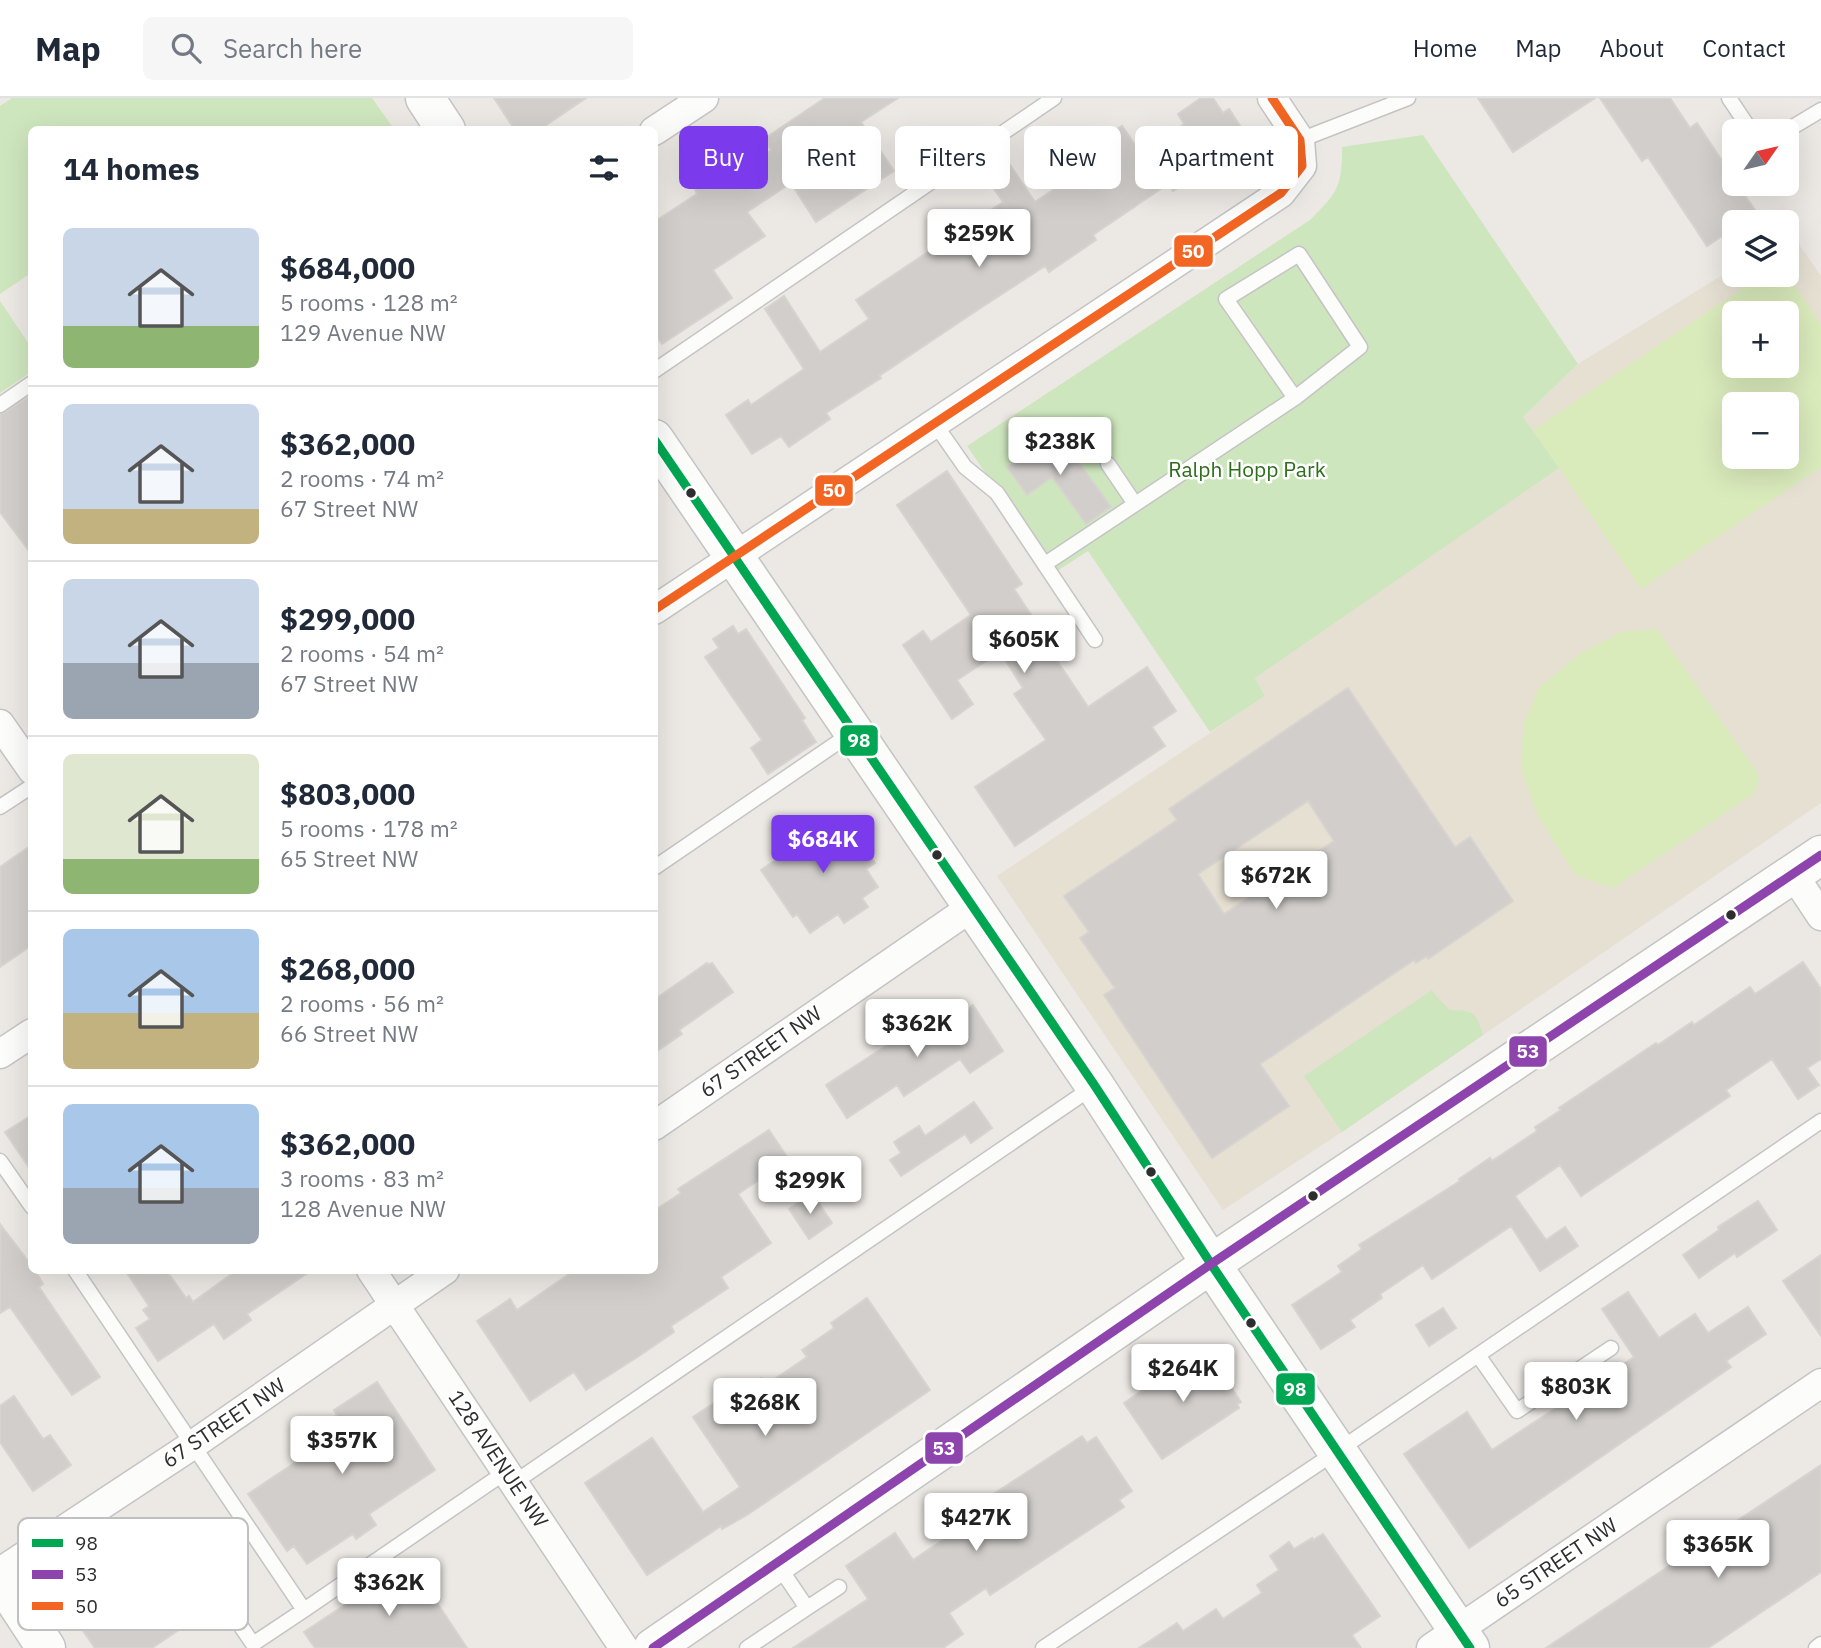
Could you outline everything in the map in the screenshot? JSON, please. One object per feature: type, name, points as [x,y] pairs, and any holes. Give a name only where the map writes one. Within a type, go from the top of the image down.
[{"type":"street","points":[[425,98],[443,126]]},
{"type":"street","points":[[658,128],[704,98]]},
{"type":"street","points":[[658,607],[1281,193],[1301,153],[1272,98]]},
{"type":"street","points":[[658,445],[1095,1086],[1336,1452],[1453,1642]]},
{"type":"street","points":[[0,724],[28,764]]},
{"type":"street","points":[[653,1648],[1211,1264],[1807,864],[1821,916]]},
{"type":"street","name":"67 STREET NW","points":[[658,1123],[972,907]]},
{"type":"street","points":[[0,1054],[28,1036]]},
{"type":"street","name":"128 AVENUE NW","points":[[373,1274],[511,1476],[624,1648]]},
{"type":"street","name":"67 STREET NW","points":[[82,1518],[439,1274]]},
{"type":"street","name":"65 STREET NW","points":[[1453,1642],[1821,1383]]},
{"type":"street","name":"67 STREET NW","points":[[0,1572],[18,1560]]},
{"type":"street","points":[[33,1630],[46,1648]]},
{"type":"lane","points":[[658,368],[1054,98]]},
{"type":"lane","points":[[1301,153],[1408,98]]},
{"type":"lane","points":[[1728,98],[1743,119]]},
{"type":"lane","points":[[1799,123],[1821,110]]},
{"type":"lane","points":[[1045,564],[1295,398],[1360,347],[1298,254],[1226,299],[1295,398]]},
{"type":"lane","points":[[0,405],[28,386]]},
{"type":"lane","points":[[935,424],[965,467],[997,493],[1095,640]]},
{"type":"lane","points":[[1108,464],[1135,504]]},
{"type":"lane","points":[[658,865],[854,732]]},
{"type":"lane","points":[[0,807],[28,789]]},
{"type":"lane","points":[[241,1630],[252,1647],[1095,1086]]},
{"type":"lane","points":[[1043,1648],[1821,1121]]},
{"type":"lane","points":[[0,1161],[28,1202]]},
{"type":"lane","points":[[78,1274],[243,1518]]},
{"type":"lane","points":[[1478,1355],[1517,1411],[1611,1348]]},
{"type":"lane","points":[[248,1525],[304,1610]]},
{"type":"lane","points":[[776,1563],[807,1608]]},
{"type":"lane","points":[[747,1648],[839,1587]]},
{"type":"lane","points":[[1816,1648],[1821,1644]]},
{"type":"shaded area","points":[[1799,244],[1821,276],[1821,803],[1342,1132],[1223,1210],[997,876],[1265,696],[1255,678],[1558,468],[1523,417],[1578,364],[1722,275],[1722,287],[1799,287]]},
{"type":"green space","points":[[12,98],[372,98],[392,126],[28,126],[28,275],[0,294],[0,106]]},
{"type":"green space","name":"Ralph Hopp Park","points":[[1423,135],[1578,364],[1523,417],[1559,468],[1255,678],[1265,696],[1210,732],[1088,551],[1054,573],[967,446],[1310,220],[1336,188],[1341,171],[1342,147]]},
{"type":"green space","points":[[1744,287],[1796,287],[1821,325],[1821,467],[1641,589],[1533,430],[1722,302],[1722,378],[1799,378],[1799,301],[1724,301]]},
{"type":"green space","points":[[0,301],[28,343],[28,374],[0,393]]},
{"type":"green space","points":[[1657,629],[1759,775],[1755,793],[1613,888],[1575,875],[1536,813],[1521,767],[1524,723],[1539,687],[1581,653],[1622,632]]},
{"type":"green space","points":[[1432,990],[1450,1010],[1469,1012],[1476,1017],[1483,1035],[1342,1132],[1304,1076]]},
{"type":"building","points":[[494,98],[586,98],[545,126],[512,126]]},
{"type":"building","points":[[825,98],[898,98],[861,122],[864,126],[783,126]]},
{"type":"building","points":[[1201,98],[1213,98],[1223,113],[1229,109],[1240,126],[1181,126],[1184,124],[1178,114]]},
{"type":"building","points":[[1478,98],[1595,98],[1513,152]]},
{"type":"building","points":[[1600,98],[1670,98],[1690,128],[1697,123],[1722,161],[1722,196],[1745,196],[1755,210],[1722,210],[1722,236],[1707,246],[1648,157],[1642,161]]},
{"type":"building","points":[[1122,126],[1135,145],[1135,189],[1161,189],[1093,235],[1096,240],[1049,272],[1045,266],[879,376],[881,378],[826,413],[830,419],[789,447],[781,436],[752,454],[726,415],[748,400],[751,405],[804,369],[765,309],[784,296],[820,352],[869,319],[856,300],[1003,202],[994,189],[1010,189],[1010,165],[1035,202],[1054,189],[1121,189]]},
{"type":"building","points":[[782,127],[782,189],[747,212],[765,236],[713,270],[732,298],[662,344],[658,338],[658,219],[697,194],[695,189],[768,189],[768,152],[771,150],[768,136]]},
{"type":"building","points":[[881,152],[894,171],[881,180]]},
{"type":"building","points":[[795,189],[866,189],[816,222]]},
{"type":"building","points":[[28,398],[28,550],[0,512],[0,415]]},
{"type":"building","points":[[1052,434],[1071,460],[1075,457],[1111,507],[1086,524],[1052,477],[1027,495],[1007,467]]},
{"type":"building","points":[[947,471],[1022,584],[1014,589],[1047,639],[1044,641],[1088,707],[1147,667],[1176,711],[1152,727],[1165,746],[1015,846],[975,787],[1046,740],[1014,694],[1023,688],[1000,652],[957,680],[973,704],[952,719],[903,645],[923,631],[931,642],[971,615],[897,505]]},
{"type":"building","points":[[733,626],[738,634],[746,629],[805,718],[802,720],[816,742],[768,774],[751,748],[762,740],[705,657],[719,648],[713,639]]},
{"type":"building","points":[[1348,688],[1455,847],[1470,837],[1513,901],[1428,959],[1427,956],[1416,963],[1414,960],[1260,1064],[1289,1106],[1212,1158],[1104,995],[1115,988],[1080,938],[1089,932],[1064,896],[1177,820],[1169,809]],"holes":[[[1308,801],[1334,841],[1224,914],[1198,874]]]},
{"type":"building","points":[[844,817],[875,863],[866,869],[878,887],[862,898],[868,907],[844,923],[838,914],[810,933],[797,914],[793,917],[761,870],[792,849],[785,841],[806,827],[813,837]]},
{"type":"building","points":[[28,848],[28,948],[0,967],[0,867]]},
{"type":"building","points":[[1803,962],[1821,989],[1821,1059],[1807,1068],[1819,1085],[1798,1099],[1772,1059],[1726,1090],[1730,1096],[1581,1196],[1560,1165],[1515,1196],[1546,1240],[1565,1227],[1578,1246],[1540,1271],[1511,1226],[1432,1279],[1423,1265],[1380,1294],[1382,1298],[1350,1320],[1355,1327],[1321,1349],[1292,1305],[1342,1272],[1338,1266],[1362,1249],[1359,1245],[1460,1181],[1459,1179],[1490,1158],[1492,1161],[1537,1131],[1535,1127],[1561,1110],[1559,1108],[1656,1043],[1658,1045],[1692,1022],[1694,1025],[1750,987],[1755,994]]},
{"type":"building","points":[[707,963],[712,963],[733,992],[679,1030],[682,1034],[658,1050],[658,997]]},
{"type":"building","points":[[973,1005],[1003,1051],[970,1073],[960,1059],[904,1096],[897,1085],[847,1118],[826,1085],[921,1023],[926,1030],[960,1007],[963,1012]]},
{"type":"building","points":[[974,1102],[992,1128],[971,1143],[965,1134],[901,1176],[890,1160],[901,1153],[894,1142],[919,1126],[925,1136]]},
{"type":"building","points":[[28,1118],[28,1166],[5,1132]]},
{"type":"building","points":[[769,1130],[789,1160],[738,1194],[771,1243],[721,1277],[728,1288],[671,1326],[674,1332],[586,1390],[574,1372],[530,1401],[477,1321],[510,1299],[517,1310],[569,1274],[658,1274],[658,1208],[681,1193],[678,1189]]},
{"type":"building","points":[[812,1193],[832,1223],[809,1239],[789,1209]]},
{"type":"building","points":[[1758,1201],[1777,1230],[1737,1257],[1735,1253],[1699,1278],[1683,1255],[1719,1230],[1718,1227]]},
{"type":"building","points":[[0,1224],[28,1261],[28,1274],[37,1274],[43,1284],[39,1287],[100,1377],[72,1395],[10,1307],[0,1313]]},
{"type":"building","points":[[1821,1255],[1821,1336],[1783,1281]]},
{"type":"building","points":[[128,1274],[169,1274],[186,1298],[189,1296],[193,1302],[232,1274],[306,1274],[247,1314],[251,1320],[224,1339],[214,1324],[158,1361],[136,1328],[150,1319],[143,1310],[149,1306]]},
{"type":"building","points":[[1628,1292],[1659,1338],[1695,1314],[1708,1333],[1748,1307],[1766,1334],[1726,1361],[1731,1367],[1469,1548],[1404,1454],[1467,1412],[1492,1450],[1634,1357],[1602,1309]]},
{"type":"building","points":[[867,1298],[930,1390],[747,1515],[722,1529],[721,1526],[647,1575],[585,1483],[652,1438],[703,1512],[740,1487],[693,1417],[723,1397],[726,1401],[761,1378],[766,1385],[807,1357],[802,1350],[834,1328],[831,1323]]},
{"type":"building","points":[[1443,1308],[1456,1328],[1429,1346],[1416,1325]]},
{"type":"building","points":[[1205,1348],[1241,1402],[1237,1404],[1239,1408],[1162,1459],[1124,1403]]},
{"type":"building","points":[[377,1382],[435,1470],[369,1514],[376,1525],[356,1539],[353,1534],[307,1564],[294,1546],[287,1551],[248,1494],[302,1458],[293,1444],[337,1415],[334,1410]]},
{"type":"building","points":[[14,1396],[43,1439],[50,1435],[71,1465],[33,1491],[0,1442],[0,1406]]},
{"type":"building","points":[[1082,1436],[1087,1443],[1096,1437],[1132,1491],[1119,1500],[1124,1507],[990,1595],[986,1588],[949,1613],[963,1634],[943,1648],[793,1648],[868,1599],[846,1566],[895,1533],[913,1560],[947,1537],[942,1528]]},
{"type":"building","points":[[1821,1465],[1821,1572],[1708,1648],[1546,1648]]},
{"type":"building","points":[[1323,1534],[1380,1616],[1352,1635],[1361,1648],[1139,1648],[1177,1623],[1183,1631],[1216,1609],[1223,1619],[1262,1593],[1257,1585],[1279,1570],[1270,1556],[1289,1542],[1294,1549]]},
{"type":"building","points":[[410,1562],[467,1648],[315,1648],[304,1632]]},
{"type":"building","points":[[83,1630],[179,1630],[152,1648],[95,1648]]},
{"type":"transit line","name":"50","points":[[658,607],[1281,193],[1302,166],[1300,140],[1272,98]]},
{"type":"transit line","name":"98","points":[[658,445],[1095,1086],[1211,1264],[1470,1648]]},
{"type":"transit line","name":"53","points":[[653,1648],[1211,1264],[1821,855]]}]
